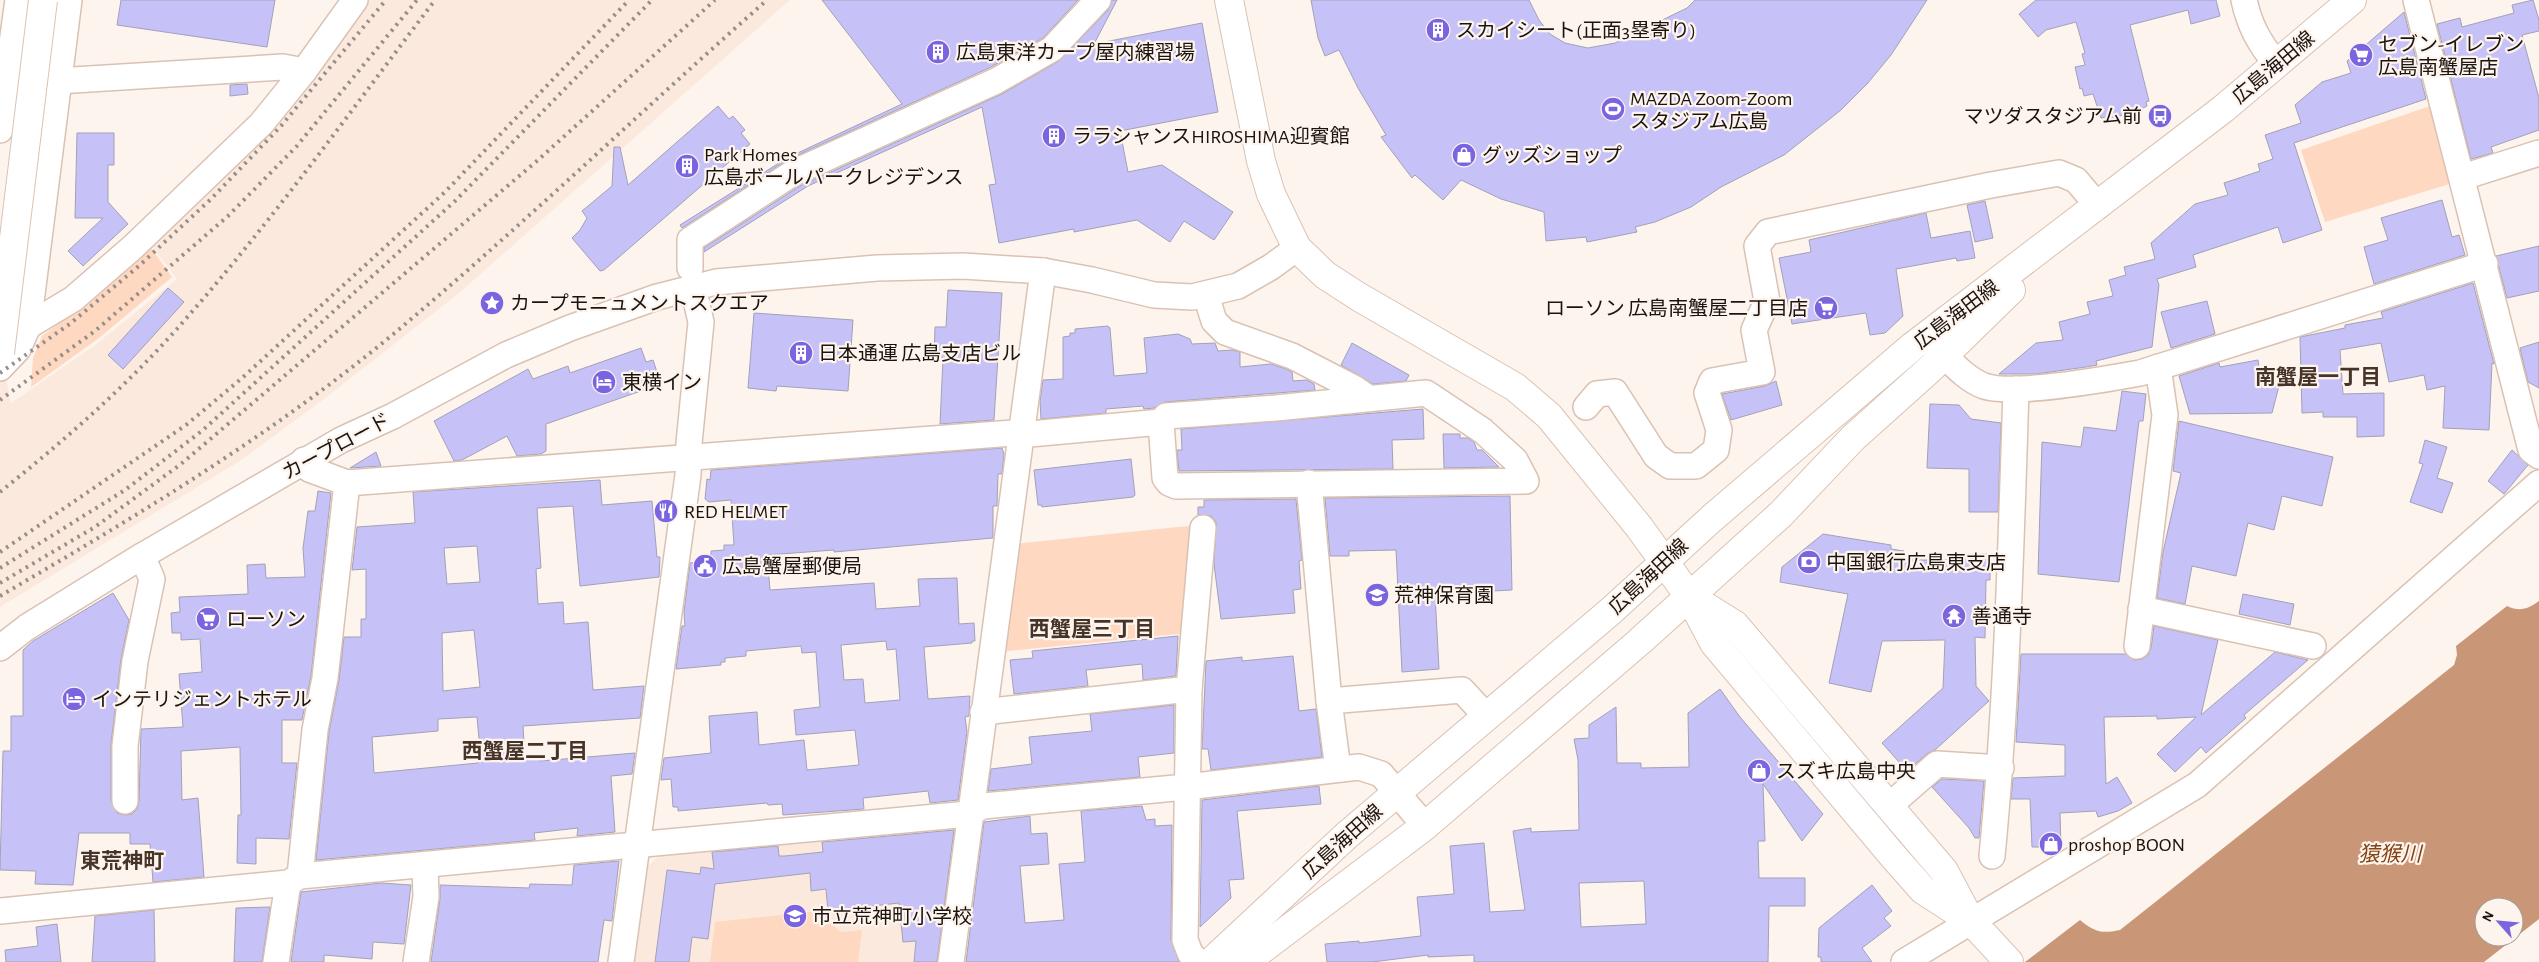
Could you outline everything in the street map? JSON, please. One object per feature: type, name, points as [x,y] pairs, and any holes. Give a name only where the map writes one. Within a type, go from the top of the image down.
[{"type":"main road","points":[[0,353],[43,0]]},
{"type":"main road","points":[[1229,0],[1261,161],[1271,194],[1297,248],[1325,275],[1359,297],[1515,387],[1548,416],[1639,527],[1663,563],[1689,596],[1714,642],[1923,890],[1971,921],[2006,958]]},
{"type":"main road","name":"広島海田線","points":[[1211,962],[1347,835],[1612,610],[1710,519],[1913,346],[2098,206],[2191,131],[2223,109],[2352,0]]},
{"type":"main road","name":"広島海田線","points":[[1245,962],[1425,826],[1639,642],[1781,514],[1853,438],[1944,355],[2098,206]]},
{"type":"main road","points":[[1689,596],[1735,625],[1944,871],[1971,921]]},
{"type":"street","points":[[0,130],[18,0]]},
{"type":"street","points":[[0,368],[18,349],[28,326],[57,82],[69,0]]},
{"type":"street","points":[[0,330],[11,326],[28,326],[72,299],[133,247],[261,124],[304,72],[355,0]]},
{"type":"street","points":[[621,962],[676,568],[701,322],[691,277],[690,240],[793,174],[996,81],[1052,50],[1098,0]]},
{"type":"street","points":[[2244,0],[2249,21],[2259,42],[2276,64]]},
{"type":"street","points":[[2416,0],[2463,177],[2531,450],[2539,456]]},
{"type":"street","points":[[57,82],[283,67],[304,72]]},
{"type":"street","points":[[2463,177],[2539,153]]},
{"type":"street","points":[[1586,407],[1597,394],[1615,392],[1656,456],[1670,466],[1696,466],[1716,450],[1719,430],[1707,392],[1712,381],[1762,372],[1754,330],[1767,301],[1757,246],[1768,232],[2045,174],[2068,176],[2076,180],[2098,206]]},
{"type":"street","name":"カープロード","points":[[0,648],[28,627],[142,556],[304,460],[393,416],[506,355],[612,312],[691,277],[716,282],[878,268],[963,266],[1043,271],[1092,280],[1154,295],[1179,298],[1206,295],[1246,282],[1297,248]]},
{"type":"street","points":[[1944,355],[1959,370],[1984,386],[2016,389],[2104,380],[2158,367],[2485,264]]},
{"type":"street","points":[[951,962],[1043,271]]},
{"type":"street","points":[[1206,295],[1214,321],[1225,332],[1292,356],[1354,388],[1366,397]]},
{"type":"street","points":[[2137,646],[2165,415],[2158,367]]},
{"type":"street","points":[[1992,856],[2008,651],[2016,389]]},
{"type":"street","points":[[1426,392],[1483,431],[1515,460],[1526,481],[1173,485],[1165,478],[1161,422],[1166,416],[1276,408],[1426,392]]},
{"type":"street","points":[[304,460],[309,469],[347,483],[1161,422]]},
{"type":"street","points":[[276,962],[294,879],[315,730],[326,678],[347,483]]},
{"type":"street","points":[[1904,962],[2197,785],[2539,483]]},
{"type":"street","points":[[1309,484],[1329,700],[1338,769]]},
{"type":"street","points":[[1198,962],[1190,953],[1185,940],[1186,787],[1189,689],[1203,528]]},
{"type":"street","points":[[125,801],[125,746],[130,696],[135,661],[152,579],[142,556]]},
{"type":"street","points":[[2141,609],[2313,646]]},
{"type":"street","points":[[983,712],[1189,689]]},
{"type":"street","points":[[1329,700],[1462,690],[1486,717]]},
{"type":"street","points":[[1889,806],[1937,764],[2000,768]]},
{"type":"street","points":[[0,911],[426,865],[970,813],[983,806],[1186,787],[1359,767],[1375,770],[1381,774],[1425,826]]},
{"type":"street","points":[[416,962],[426,897],[426,865]]},
{"type":"shaded area","points":[[364,0],[790,0],[458,294],[328,396],[240,461],[0,607],[0,359],[2,358],[11,403],[95,345],[177,279],[147,240]]},
{"type":"shaded area","points":[[2433,105],[2453,183],[2325,222],[2301,150]]},
{"type":"shaded area","points":[[151,248],[172,277],[99,338],[31,387],[33,358],[42,336],[95,296]]},
{"type":"shaded area","points":[[1197,525],[1188,633],[999,652],[1014,544]]},
{"type":"shaded area","name":"市立荒神町小学校","points":[[957,820],[962,828],[945,962],[633,962],[644,870],[666,849]]},
{"type":"shaded area","points":[[817,911],[841,932],[862,930],[858,962],[710,962],[715,922]]},
{"type":"water","name":"猿猴川","points":[[2539,601],[2539,919],[2524,931],[2524,897],[2474,897],[2474,947],[2503,947],[2484,962],[2025,962],[2080,920],[2098,931],[2120,930],[2454,665],[2457,655],[2456,646],[2507,606],[2520,609],[2527,608]]},
{"type":"building","points":[[121,0],[275,0],[267,47],[117,25]]},
{"type":"building","name":"広島東洋カープ屋内練習場","points":[[822,0],[1078,0],[1043,38],[989,68],[787,160],[682,228],[680,225],[787,158],[902,104]]},
{"type":"building","name":"ララシャンスHIROSHIMA迎賓館","points":[[1112,0],[1117,0],[1094,44],[1202,23],[1218,112],[1120,131],[1128,172],[1162,165],[1233,212],[1214,240],[1184,221],[1170,242],[1137,220],[999,243],[989,185],[996,184],[982,107],[808,186],[704,252],[704,248],[800,186],[1002,94],[1059,61],[1108,10]]},
{"type":"building","name":"MAZDA Zoom-Zoom スタジアム広島","points":[[1311,0],[1529,0],[1539,20],[1550,34],[1565,43],[1588,48],[1615,43],[1687,8],[1695,0],[1927,0],[1891,55],[1867,84],[1841,110],[1784,155],[1721,187],[1691,207],[1655,222],[1635,227],[1637,232],[1587,242],[1586,237],[1546,241],[1544,212],[1501,199],[1461,180],[1443,200],[1415,175],[1412,178],[1381,137],[1386,135],[1358,88],[1339,50],[1325,56],[1318,38]]},
{"type":"building","points":[[2036,0],[2216,0],[2220,16],[2191,24],[2188,10],[2130,25],[2149,101],[2146,102],[2147,106],[2137,111],[2106,120],[2106,117],[2101,118],[2093,94],[2084,96],[2082,88],[2080,89],[2075,67],[2085,65],[2082,54],[2085,53],[2076,22],[2046,30],[2038,37],[2019,14]]},
{"type":"building","points":[[2533,0],[2539,20],[2539,31],[2522,35],[2539,98],[2539,130],[2491,147],[2493,153],[2471,159],[2437,24],[2460,18],[2462,27],[2514,13],[2512,5]]},
{"type":"building","points":[[2404,12],[2426,99],[2294,143],[2322,230],[2283,243],[2278,227],[2193,255],[2196,267],[2157,279],[2159,285],[2152,347],[2096,361],[2097,365],[2086,367],[2036,374],[1999,374],[2036,343],[2063,340],[2059,322],[2090,314],[2087,302],[2113,296],[2109,280],[2126,275],[2124,267],[2155,259],[2151,243],[2195,204],[2228,195],[2224,183],[2260,171],[2258,164],[2273,159],[2265,135],[2301,123],[2295,105],[2322,82],[2351,73],[2347,61]]},
{"type":"building","points":[[247,84],[248,94],[230,96],[230,85]]},
{"type":"building","name":"Park Homes 広島ボールパークレジデンス","points":[[718,106],[729,119],[733,116],[745,130],[741,133],[750,144],[604,270],[600,271],[572,238],[580,230],[587,218],[582,211],[612,186],[614,147],[620,147],[628,185]]},
{"type":"building","points":[[77,133],[114,133],[114,165],[108,165],[108,202],[128,224],[83,266],[68,251],[103,218],[75,218]]},
{"type":"building","points":[[2442,200],[2452,237],[2459,235],[2465,255],[2374,284],[2364,247],[2388,240],[2381,218]]},
{"type":"building","points":[[1985,201],[1993,238],[1975,242],[1967,205]]},
{"type":"building","points":[[1926,213],[1931,238],[1970,231],[1975,258],[1957,261],[1956,258],[1896,269],[1903,316],[1885,333],[1870,335],[1866,313],[1792,324],[1779,258],[1811,252],[1809,240]]},
{"type":"building","points":[[2539,246],[2539,291],[2507,298],[2496,256]]},
{"type":"building","points":[[2473,283],[2494,364],[2492,363],[2489,430],[2443,428],[2445,386],[2427,390],[2424,375],[2389,382],[2381,343],[2340,350],[2343,394],[2384,393],[2384,436],[2357,437],[2357,417],[2323,417],[2323,412],[2302,413],[2300,337],[2345,328],[2345,325],[2383,318],[2381,312]]},
{"type":"building","points":[[168,288],[184,302],[123,369],[108,355]]},
{"type":"building","points":[[948,290],[1002,293],[994,420],[940,424],[943,358],[934,358],[935,327],[946,327]]},
{"type":"building","points":[[2207,301],[2215,334],[2171,348],[2161,312]]},
{"type":"building","name":"日本通運 広島支店ビル","points":[[754,313],[853,320],[848,391],[777,386],[776,391],[748,388]]},
{"type":"building","points":[[1108,326],[1110,328],[1114,376],[1147,373],[1144,338],[1178,334],[1190,339],[1192,344],[1215,343],[1218,351],[1232,350],[1240,352],[1240,367],[1271,364],[1286,369],[1292,372],[1293,381],[1307,380],[1314,384],[1315,390],[1165,402],[1154,408],[1144,409],[1143,406],[1106,409],[1106,413],[1041,419],[1040,401],[1043,380],[1063,379],[1063,337],[1070,336],[1070,333],[1075,333],[1075,329]]},
{"type":"building","points":[[2539,342],[2539,388],[2528,382],[2520,348]]},
{"type":"building","points":[[1352,343],[1409,375],[1406,381],[1373,384],[1341,365]]},
{"type":"building","points":[[641,348],[646,362],[653,360],[661,384],[546,424],[546,451],[541,454],[517,456],[507,436],[462,460],[454,461],[434,421],[528,369],[533,379],[568,366],[570,373]]},
{"type":"building","points":[[2258,360],[2262,385],[2280,382],[2272,413],[2190,414],[2179,376],[2219,363],[2220,367]]},
{"type":"building","points":[[1776,381],[1782,405],[1731,420],[1722,394],[1765,386]]},
{"type":"building","points":[[2122,391],[2146,394],[2143,421],[2139,421],[2119,582],[2038,574],[2042,442],[2081,447],[2084,427],[2116,431]]},
{"type":"building","points":[[1930,404],[1959,405],[1971,419],[2001,423],[1998,512],[1969,512],[1969,469],[1927,468]]},
{"type":"building","points":[[1423,409],[1424,439],[1392,440],[1393,469],[1179,471],[1177,450],[1182,450],[1181,429]]},
{"type":"building","points":[[2179,421],[2333,457],[2322,506],[2282,496],[2274,530],[2248,523],[2236,576],[2192,566],[2185,604],[2157,598],[2163,552],[2181,473],[2173,471]]},
{"type":"building","points":[[1443,434],[1460,434],[1460,438],[1468,438],[1474,442],[1477,450],[1482,450],[1499,467],[1444,468]]},
{"type":"building","points":[[2425,440],[2447,447],[2437,478],[2453,483],[2442,513],[2410,502],[2423,464],[2419,463]]},
{"type":"building","points":[[1002,448],[1004,454],[1002,474],[998,474],[997,506],[993,506],[993,538],[834,552],[834,550],[767,555],[770,590],[874,583],[876,609],[920,606],[918,579],[957,578],[959,624],[974,623],[975,641],[972,641],[972,643],[924,647],[928,699],[970,696],[969,716],[965,717],[967,732],[958,800],[930,803],[928,791],[863,798],[864,809],[783,815],[782,804],[768,805],[767,803],[678,811],[678,807],[673,807],[671,779],[661,780],[664,758],[711,753],[709,716],[757,712],[759,745],[804,740],[807,770],[859,765],[855,730],[796,735],[794,710],[820,707],[816,652],[802,653],[801,646],[746,651],[746,656],[725,658],[725,662],[721,662],[721,665],[676,669],[682,626],[685,626],[684,612],[690,563],[711,561],[711,551],[724,550],[724,545],[734,545],[731,500],[709,502],[705,499],[707,479],[710,480],[711,470]],"holes":[[[886,641],[887,650],[896,649],[900,700],[865,703],[863,679],[844,680],[841,645]]]},
{"type":"building","points":[[2512,450],[2528,465],[2504,494],[2488,481]]},
{"type":"building","points":[[376,452],[381,466],[350,468]]},
{"type":"building","points":[[1131,459],[1135,495],[1133,497],[1042,507],[1038,505],[1034,470]]},
{"type":"building","points":[[600,480],[602,505],[652,501],[657,557],[660,557],[659,577],[580,586],[573,506],[537,508],[541,568],[536,569],[538,604],[563,602],[564,624],[588,622],[593,690],[644,686],[640,718],[523,726],[525,759],[540,758],[540,761],[635,753],[632,774],[611,776],[615,832],[577,836],[578,828],[534,833],[535,840],[316,860],[329,732],[339,680],[344,637],[361,637],[361,619],[366,619],[366,569],[352,570],[357,527],[415,523],[413,492]],"holes":[[[477,546],[480,582],[447,584],[444,548]],[[474,630],[480,687],[443,691],[442,633]],[[477,717],[481,760],[478,760],[478,763],[374,773],[372,737],[438,731],[438,719]]]},
{"type":"building","points":[[318,491],[331,493],[311,676],[302,720],[282,720],[282,763],[297,763],[289,839],[256,838],[256,864],[237,863],[238,815],[241,815],[240,747],[181,751],[182,800],[198,798],[204,877],[153,882],[150,844],[130,844],[130,833],[79,833],[73,885],[35,884],[36,871],[0,870],[3,751],[11,751],[11,716],[23,716],[23,650],[33,641],[113,593],[129,620],[121,659],[111,744],[111,801],[117,813],[132,814],[137,809],[139,801],[141,729],[183,727],[179,674],[202,672],[200,639],[181,640],[181,633],[172,633],[171,613],[180,612],[179,597],[248,594],[247,565],[265,564],[266,578],[305,577],[303,548],[308,511],[315,511]]},
{"type":"building","points":[[1510,496],[1512,590],[1435,594],[1439,669],[1402,672],[1396,550],[1349,551],[1349,556],[1330,556],[1325,498]]},
{"type":"building","points":[[1296,499],[1302,560],[1299,561],[1301,589],[1293,590],[1295,613],[1221,619],[1214,564],[1216,522],[1211,516],[1198,515],[1198,507],[1204,507],[1204,500]]},
{"type":"building","points":[[1823,534],[1891,545],[1891,549],[1904,551],[1902,560],[1960,560],[1960,554],[1990,554],[1990,580],[1986,580],[1985,638],[1975,637],[1976,686],[1989,701],[1935,750],[1928,753],[1907,771],[1882,743],[1943,688],[1945,640],[1882,641],[1871,692],[1829,683],[1848,594],[1780,582],[1782,567]]},
{"type":"building","points":[[2243,594],[2294,604],[2290,625],[2239,614]]},
{"type":"building","points":[[2154,626],[2218,640],[2201,715],[2275,652],[2308,660],[2244,715],[2246,718],[2206,753],[2201,747],[2175,772],[2157,754],[2196,717],[2157,719],[2157,716],[2104,717],[2106,784],[2117,777],[2132,803],[2118,811],[2098,817],[2096,811],[2060,813],[2061,847],[2032,847],[2030,799],[2011,799],[2013,778],[2065,776],[2065,745],[2016,742],[2021,654],[2126,654],[2135,660],[2142,659],[2148,655],[2151,648]]},
{"type":"building","points":[[1178,636],[1176,676],[1143,680],[1142,664],[1086,670],[1088,686],[1014,694],[1010,660],[1033,658],[1032,651]]},
{"type":"building","points":[[1293,656],[1299,711],[1316,709],[1322,757],[1211,770],[1208,749],[1202,749],[1206,661],[1242,657],[1242,661]]},
{"type":"building","points":[[1720,689],[1740,717],[1823,814],[1802,841],[1763,784],[1765,841],[1758,841],[1759,878],[1805,878],[1805,906],[1769,906],[1768,962],[1474,962],[1474,955],[1428,957],[1428,955],[1372,962],[1327,962],[1325,944],[1359,941],[1359,943],[1421,936],[1417,897],[1454,894],[1450,846],[1484,843],[1490,912],[1525,910],[1513,831],[1531,828],[1531,832],[1579,830],[1578,760],[1574,739],[1589,738],[1589,725],[1616,707],[1617,763],[1641,763],[1641,768],[1689,767],[1688,713]],"holes":[[[1644,881],[1646,924],[1581,927],[1579,883]]]},
{"type":"building","points":[[1174,705],[1174,753],[1138,757],[1140,777],[988,791],[991,769],[1032,764],[1029,737],[1092,731],[1090,714]]},
{"type":"building","points":[[1942,779],[1984,781],[1979,838],[1975,838],[1969,828],[1932,787]]},
{"type":"building","points":[[1319,786],[1321,804],[1237,811],[1244,879],[1229,880],[1231,898],[1200,927],[1202,800]]},
{"type":"building","points":[[1142,806],[1146,820],[1155,819],[1155,826],[1172,825],[1171,940],[1179,962],[966,962],[984,822],[1030,816],[1031,834],[1047,833],[1049,864],[1020,866],[1025,923],[1064,920],[1059,864],[1085,862],[1081,811]]},
{"type":"building","points":[[954,830],[937,962],[914,962],[916,941],[903,942],[899,903],[828,911],[826,889],[811,891],[810,873],[715,884],[708,939],[692,937],[689,962],[655,962],[667,870],[700,874],[701,867],[714,869],[712,852],[778,846],[779,856],[785,856],[823,852],[822,842]]},
{"type":"building","points":[[619,861],[612,921],[604,920],[598,962],[431,962],[440,899],[440,885],[529,888],[530,884],[572,885],[574,865]]},
{"type":"building","points":[[381,883],[411,885],[404,944],[373,942],[372,959],[324,955],[324,962],[291,962],[301,892]]},
{"type":"building","points":[[1872,885],[1892,911],[1884,918],[1891,926],[1862,948],[1872,962],[1821,962],[1821,957],[1818,957],[1819,928]]},
{"type":"building","points":[[270,907],[262,962],[234,962],[236,908]]},
{"type":"building","points":[[154,910],[155,962],[92,962],[95,916]]},
{"type":"building","points":[[57,924],[61,962],[6,962],[5,950],[38,946],[36,927]]},
{"type":"railway","points":[[0,373],[71,323],[140,265],[211,199],[281,126],[386,0]]},
{"type":"railway","points":[[0,400],[95,331],[228,216],[296,147],[417,0]]},
{"type":"railway","points":[[0,492],[118,390],[183,322],[281,204],[435,0]]},
{"type":"railway","points":[[0,552],[186,425],[241,379],[445,192],[629,0]]},
{"type":"railway","points":[[0,568],[125,490],[203,430],[455,201],[652,0]]},
{"type":"railway","points":[[0,583],[95,527],[181,464],[538,160],[715,0]]},
{"type":"railway","points":[[0,596],[201,474],[298,408],[345,373],[486,254],[767,0]]},
{"type":"place","name":"スカイシート(正面3塁寄り)","points":[[1438,30]]},
{"type":"place","name":"広島東洋カープ屋内練習場","points":[[938,52]]},
{"type":"place","name":"セブン-イレブン 広島南蟹屋店","points":[[2361,55]]},
{"type":"place","name":"MAZDA Zoom-Zoom スタジアム広島","points":[[1613,109]]},
{"type":"place","name":"マツダスタジアム前","points":[[2160,116]]},
{"type":"place","name":"ララシャンスHIROSHIMA迎賓館","points":[[1054,136]]},
{"type":"place","name":"グッズショップ","points":[[1464,155]]},
{"type":"place","name":"Park Homes 広島ボールパークレジデンス","points":[[687,166]]},
{"type":"place","name":"カープモニュメントスクエア","points":[[492,303]]},
{"type":"place","name":"ローソン 広島南蟹屋二丁目店","points":[[1826,308]]},
{"type":"place","name":"日本通運 広島支店ビル","points":[[801,353]]},
{"type":"place","name":"東横イン","points":[[604,382]]},
{"type":"place","name":"RED HELMET","points":[[666,511]]},
{"type":"place","name":"中国銀行広島東支店","points":[[1809,562]]},
{"type":"place","name":"広島蟹屋郵便局","points":[[705,566]]},
{"type":"place","name":"荒神保育園","points":[[1377,595]]},
{"type":"place","name":"善通寺","points":[[1954,616]]},
{"type":"place","name":"ローソン","points":[[208,619]]},
{"type":"place","name":"インテリジェントホテル","points":[[74,699]]},
{"type":"place","name":"スズキ広島中央","points":[[1759,771]]},
{"type":"place","name":"proshop BOON","points":[[2051,844]]},
{"type":"place","name":"市立荒神町小学校","points":[[795,916]]},
{"type":"district","name":"南蟹屋一丁目","points":[[2318,377]]},
{"type":"district","name":"西蟹屋三丁目","points":[[1092,629]]},
{"type":"district","name":"西蟹屋二丁目","points":[[525,751]]},
{"type":"district","name":"東荒神町","points":[[122,861]]}]
